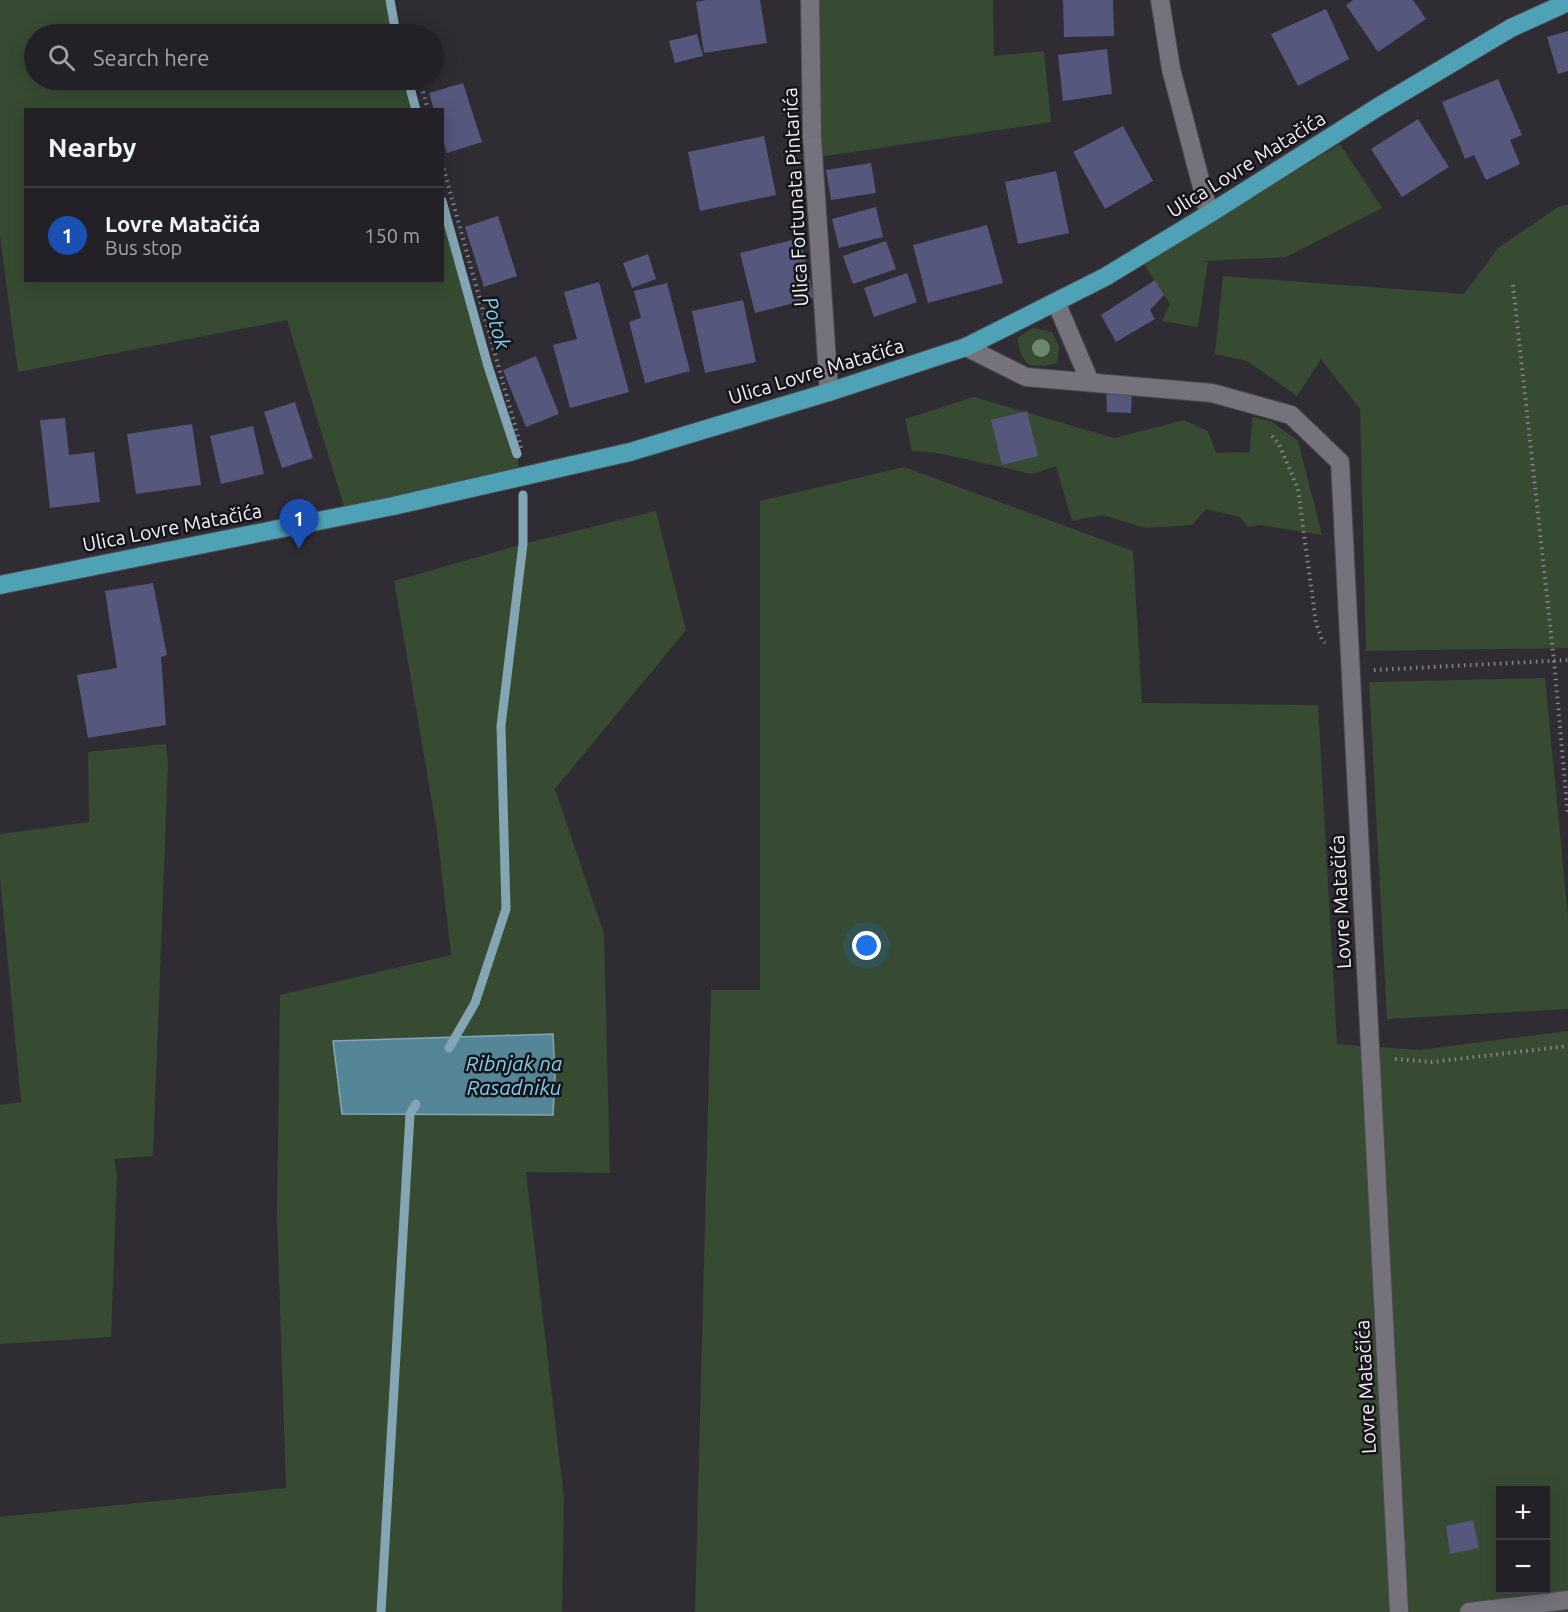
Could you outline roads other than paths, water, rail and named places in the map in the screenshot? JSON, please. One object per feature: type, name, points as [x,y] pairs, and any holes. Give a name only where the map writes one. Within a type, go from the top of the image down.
[{"type":"main road","name":"Ulica Lovre Matačića","points":[[0,585],[393,507],[630,452],[829,392],[966,347],[1105,277],[1511,27],[1568,2]]},
{"type":"street","name":"Ulica Fortunata Pintarića","points":[[810,0],[812,137],[829,392]]},
{"type":"street","points":[[1160,0],[1170,69],[1209,214]]},
{"type":"street","points":[[1056,302],[1090,382]]},
{"type":"street","name":"Lovre Matačića","points":[[966,347],[1026,377],[1212,393],[1291,415],[1340,462],[1399,1612]]},
{"type":"street","points":[[1468,1612],[1568,1600]]},
{"type":"water","name":"Ribnjak na Rasadniku","points":[[553,1034],[555,1076],[553,1115],[342,1114],[333,1041]]},
{"type":"waterway","name":"Potok","points":[[390,0],[394,24]]},
{"type":"waterway","name":"Potok","points":[[411,90],[415,108]]},
{"type":"waterway","name":"Potok","points":[[444,208],[488,366],[517,454]]},
{"type":"waterway","points":[[449,1048],[475,1003],[506,909],[501,726],[523,544],[523,495]]},
{"type":"waterway","points":[[381,1612],[410,1114],[416,1104]]},
{"type":"place","name":"Lovre Matačića","points":[[299,549]]}]
